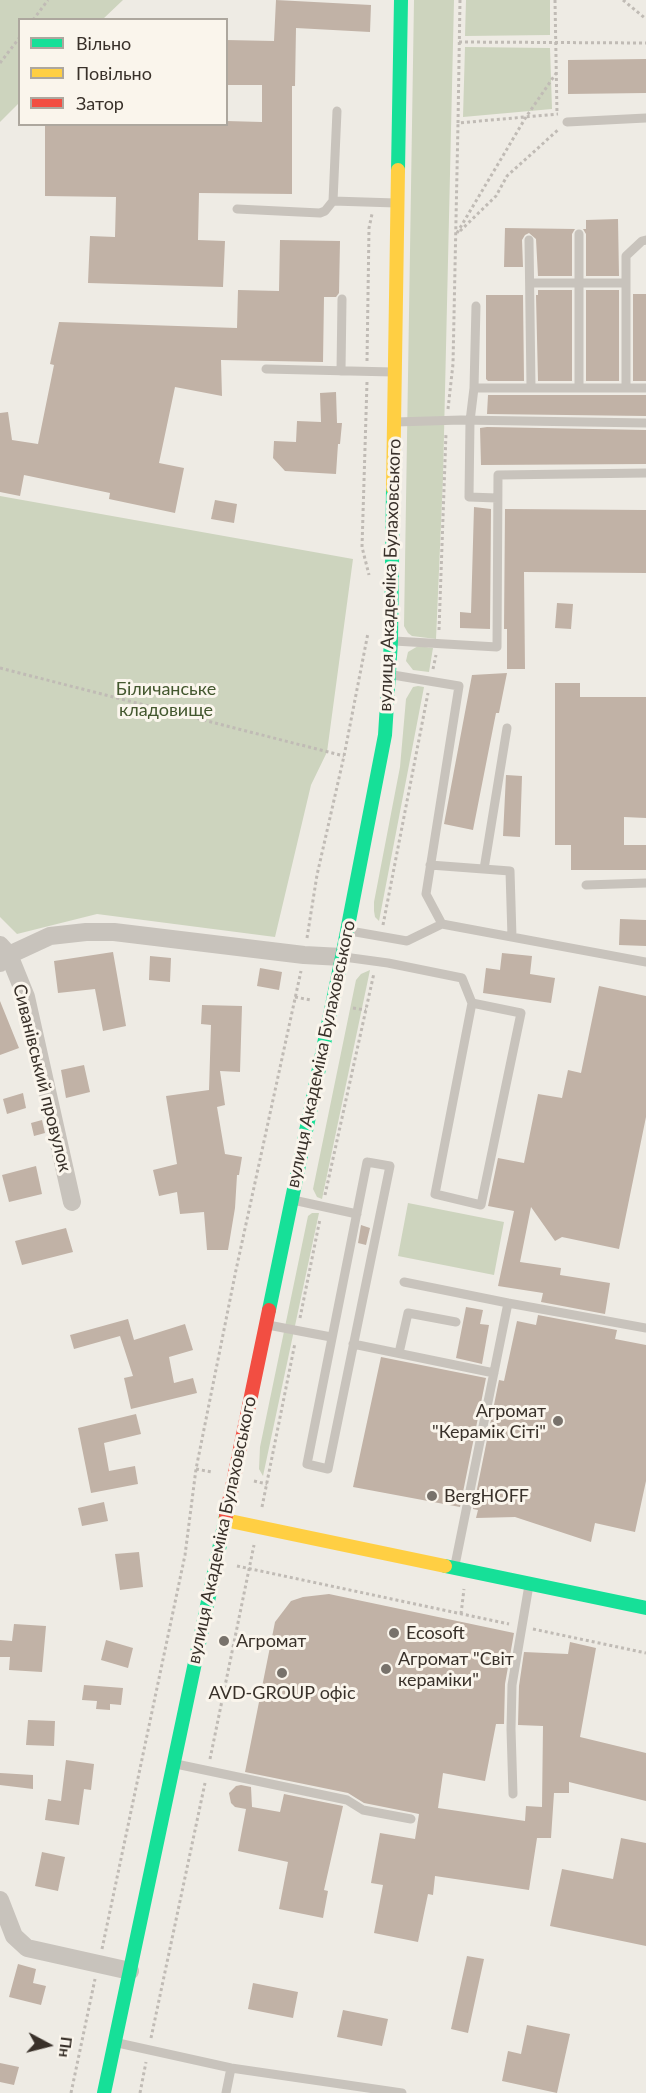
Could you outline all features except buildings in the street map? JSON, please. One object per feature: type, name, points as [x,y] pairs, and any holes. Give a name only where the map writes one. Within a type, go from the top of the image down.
[{"type":"main road","name":"вулиця Академіка Булаховського","points":[[104,2093],[342,957],[385,735],[391,675],[401,0]]},
{"type":"main road","points":[[225,1520],[646,1608]]},
{"type":"street","points":[[3,955],[50,936],[114,932],[304,955],[342,957]]},
{"type":"street","name":"Сиванівський провулок","points":[[3,955],[26,997],[72,1202]]},
{"type":"street","points":[[0,1900],[14,1936],[27,1948],[130,1971]]},
{"type":"lane","points":[[237,209],[323,213],[333,201],[337,111]]},
{"type":"lane","points":[[566,117],[646,118]]},
{"type":"lane","points":[[333,201],[399,203]]},
{"type":"lane","points":[[579,234],[579,388]]},
{"type":"lane","points":[[529,240],[531,387]]},
{"type":"lane","points":[[626,387],[626,256],[646,240]]},
{"type":"lane","points":[[530,283],[626,283]]},
{"type":"lane","points":[[341,371],[342,299]]},
{"type":"lane","points":[[476,306],[474,388],[470,421],[470,497],[497,498]]},
{"type":"lane","points":[[266,369],[395,372]]},
{"type":"lane","points":[[474,388],[646,387]]},
{"type":"lane","points":[[394,422],[646,423]]},
{"type":"lane","points":[[391,641],[497,647],[498,475],[646,473]]},
{"type":"lane","points":[[391,675],[459,686],[426,894],[442,924]]},
{"type":"lane","points":[[484,869],[507,728]]},
{"type":"lane","points":[[430,865],[510,871],[512,938]]},
{"type":"lane","points":[[586,885],[646,883]]},
{"type":"lane","points":[[347,931],[407,941],[442,924],[646,962]]},
{"type":"lane","points":[[342,957],[388,963],[462,978],[472,1003],[435,1194],[481,1205],[521,1013],[472,1003]]},
{"type":"lane","points":[[367,1162],[390,1166],[328,1469],[307,1464],[357,1214],[367,1162]]},
{"type":"lane","points":[[291,1200],[357,1214]]},
{"type":"lane","points":[[404,1282],[646,1328]]},
{"type":"lane","points":[[454,1567],[508,1303]]},
{"type":"lane","points":[[399,1353],[408,1313],[456,1322]]},
{"type":"lane","points":[[265,1324],[331,1337]]},
{"type":"lane","points":[[353,1344],[494,1373]]},
{"type":"lane","points":[[513,1794],[512,1685],[529,1583]]},
{"type":"lane","points":[[174,1764],[346,1800],[363,1810],[411,1819]]},
{"type":"lane","points":[[114,2042],[231,2068],[402,2093]]},
{"type":"lane","points":[[226,2093],[231,2068]]},
{"type":"path","points":[[34,18],[48,0]]},
{"type":"path","points":[[460,0],[458,123],[526,117],[557,114],[566,117],[507,176],[496,196],[456,234],[526,117],[557,72]]},
{"type":"path","points":[[555,0],[557,114]]},
{"type":"path","points":[[623,0],[646,20]]},
{"type":"path","points":[[0,63],[18,40]]},
{"type":"path","points":[[459,42],[646,43]]},
{"type":"path","points":[[370,580],[362,547],[369,228],[375,202]]},
{"type":"path","points":[[71,2093],[185,1555],[196,1469],[304,955],[317,875],[345,756],[369,624]]},
{"type":"path","points":[[0,668],[345,756]]},
{"type":"path","points":[[217,1561],[646,1653]]},
{"type":"green space","points":[[0,0],[123,0],[104,18],[18,18],[18,104],[0,122]]},
{"type":"green space","points":[[414,0],[454,0],[443,478],[436,639],[412,636],[404,626]]},
{"type":"green space","points":[[466,0],[550,0],[550,35],[465,36]]},
{"type":"green space","points":[[465,47],[550,48],[552,109],[463,117]]},
{"type":"green space","name":"Біличанське кладовище","points":[[0,496],[353,559],[327,752],[311,785],[275,937],[97,914],[17,934],[0,917]]},
{"type":"green space","points":[[418,646],[433,648],[429,672],[413,670],[406,661],[408,652]]},
{"type":"green space","points":[[413,687],[424,687],[379,921],[375,917],[374,902],[400,767],[406,699]]},
{"type":"green space","points":[[370,970],[322,1199],[317,1197],[313,1189],[356,980],[361,974]]},
{"type":"green space","points":[[408,1203],[504,1222],[494,1275],[398,1256]]},
{"type":"green space","points":[[312,1213],[319,1213],[263,1476],[259,1469],[260,1447],[308,1216]]},
{"type":"traffic: fast","points":[[398,170],[401,0]]},
{"type":"traffic: fast","points":[[269,1310],[385,735],[391,641],[393,488]]},
{"type":"traffic: fast","points":[[104,2093],[226,1516]]},
{"type":"traffic: fast","points":[[445,1566],[646,1608]]},
{"type":"traffic: slow","points":[[393,488],[398,170]]},
{"type":"traffic: slow","points":[[225,1520],[445,1566]]},
{"type":"traffic: jam","points":[[226,1516],[269,1310]]},
{"type":"place","name":"Агромат \"Керамік Сіті\"","points":[[558,1421]]},
{"type":"place","name":"BergHOFF","points":[[432,1496]]},
{"type":"place","name":"Ecosoft","points":[[394,1633]]},
{"type":"place","name":"Агромат","points":[[224,1641]]},
{"type":"place","name":"Агромат \"Світ кераміки\"","points":[[386,1669]]},
{"type":"place","name":"AVD-GROUP офіс","points":[[282,1673]]}]
